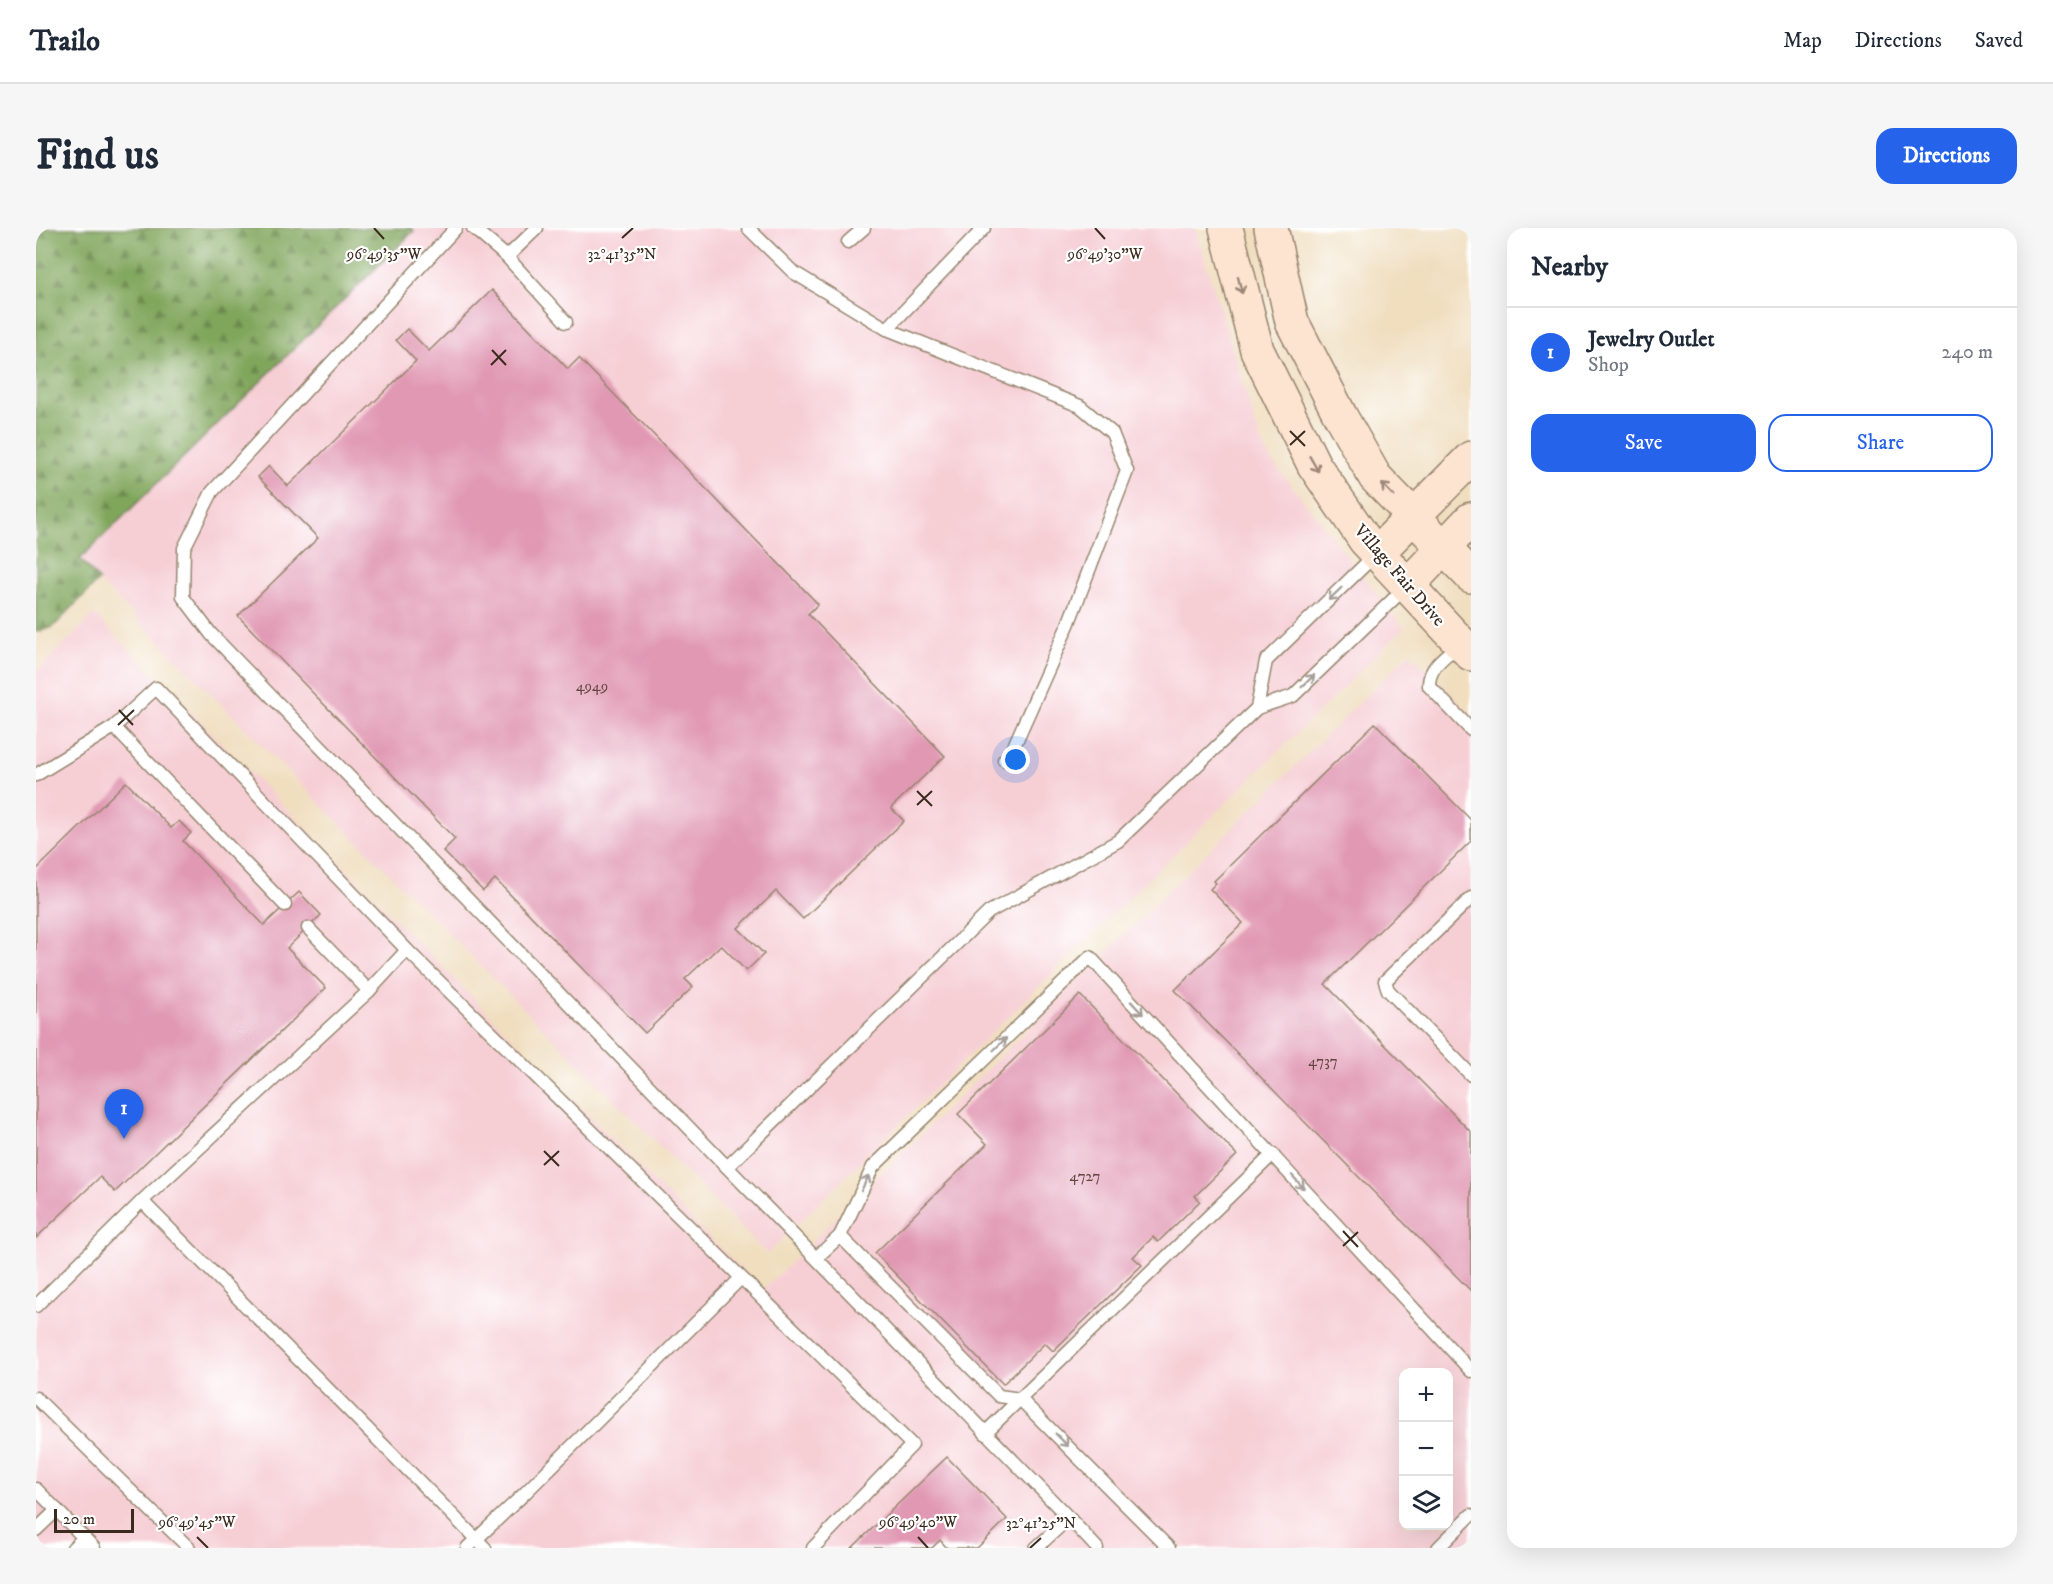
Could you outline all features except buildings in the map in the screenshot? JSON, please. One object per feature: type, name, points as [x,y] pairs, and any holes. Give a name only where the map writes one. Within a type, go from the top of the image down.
[{"type":"street","name":"Village Fair Drive","points":[[1226,228],[1257,350],[1314,465],[1365,540],[1466,649]]},
{"type":"street","points":[[1271,228],[1292,322],[1375,477],[1471,576]]},
{"type":"street","points":[[1377,554],[1471,459]]},
{"type":"street","points":[[1407,586],[1471,519]]},
{"type":"lane","points":[[456,228],[212,492],[184,548],[183,597],[211,634],[1097,1548]]},
{"type":"lane","points":[[473,228],[507,257],[566,322]]},
{"type":"lane","points":[[507,257],[537,228]]},
{"type":"lane","points":[[748,228],[793,272],[887,329],[1080,406],[1112,433],[1127,471],[1063,636],[1010,755],[1004,760]]},
{"type":"lane","points":[[848,242],[864,228]]},
{"type":"lane","points":[[887,329],[984,228]]},
{"type":"lane","points":[[1257,708],[1266,661],[1377,554]]},
{"type":"lane","points":[[727,1167],[989,912],[1118,842],[1257,708],[1293,696],[1407,586]]},
{"type":"lane","points":[[1466,649],[1437,664],[1429,677],[1429,686],[1471,730]]},
{"type":"lane","points":[[36,775],[114,727],[156,688],[406,950],[912,1445],[813,1548]]},
{"type":"lane","points":[[114,727],[285,905]]},
{"type":"lane","points":[[1471,898],[1385,981],[1388,990],[1471,1075]]},
{"type":"lane","points":[[308,928],[369,991]]},
{"type":"lane","points":[[36,1306],[142,1201],[369,991],[406,950]]},
{"type":"lane","points":[[816,1258],[840,1236],[873,1167],[1090,957],[1471,1371]]},
{"type":"lane","points":[[985,1432],[1273,1154]]},
{"type":"lane","points":[[142,1201],[476,1545],[741,1278]]},
{"type":"lane","points":[[840,1236],[999,1396],[1020,1399],[1169,1548]]},
{"type":"lane","points":[[36,1398],[189,1548]]},
{"type":"lane","points":[[36,1489],[94,1548]]},
{"type":"lane","points":[[36,1530],[57,1510]]},
{"type":"lane","points":[[1438,1548],[1471,1515]]},
{"type":"lane","points":[[1036,1548],[1069,1518]]},
{"type":"lane","points":[[73,1548],[84,1538]]},
{"type":"shaded area","points":[[394,228],[1195,228],[1262,445],[1269,457],[1404,628],[767,1254],[73,555]]},
{"type":"shaded area","points":[[94,614],[762,1291],[1410,653],[1471,715],[1471,1548],[36,1548],[36,672]]},
{"type":"green space","points":[[36,228],[411,228],[414,231],[80,559],[99,580],[53,627],[36,632]]},
{"type":"place","name":"Jewelry Outlet","points":[[124,1139]]}]
